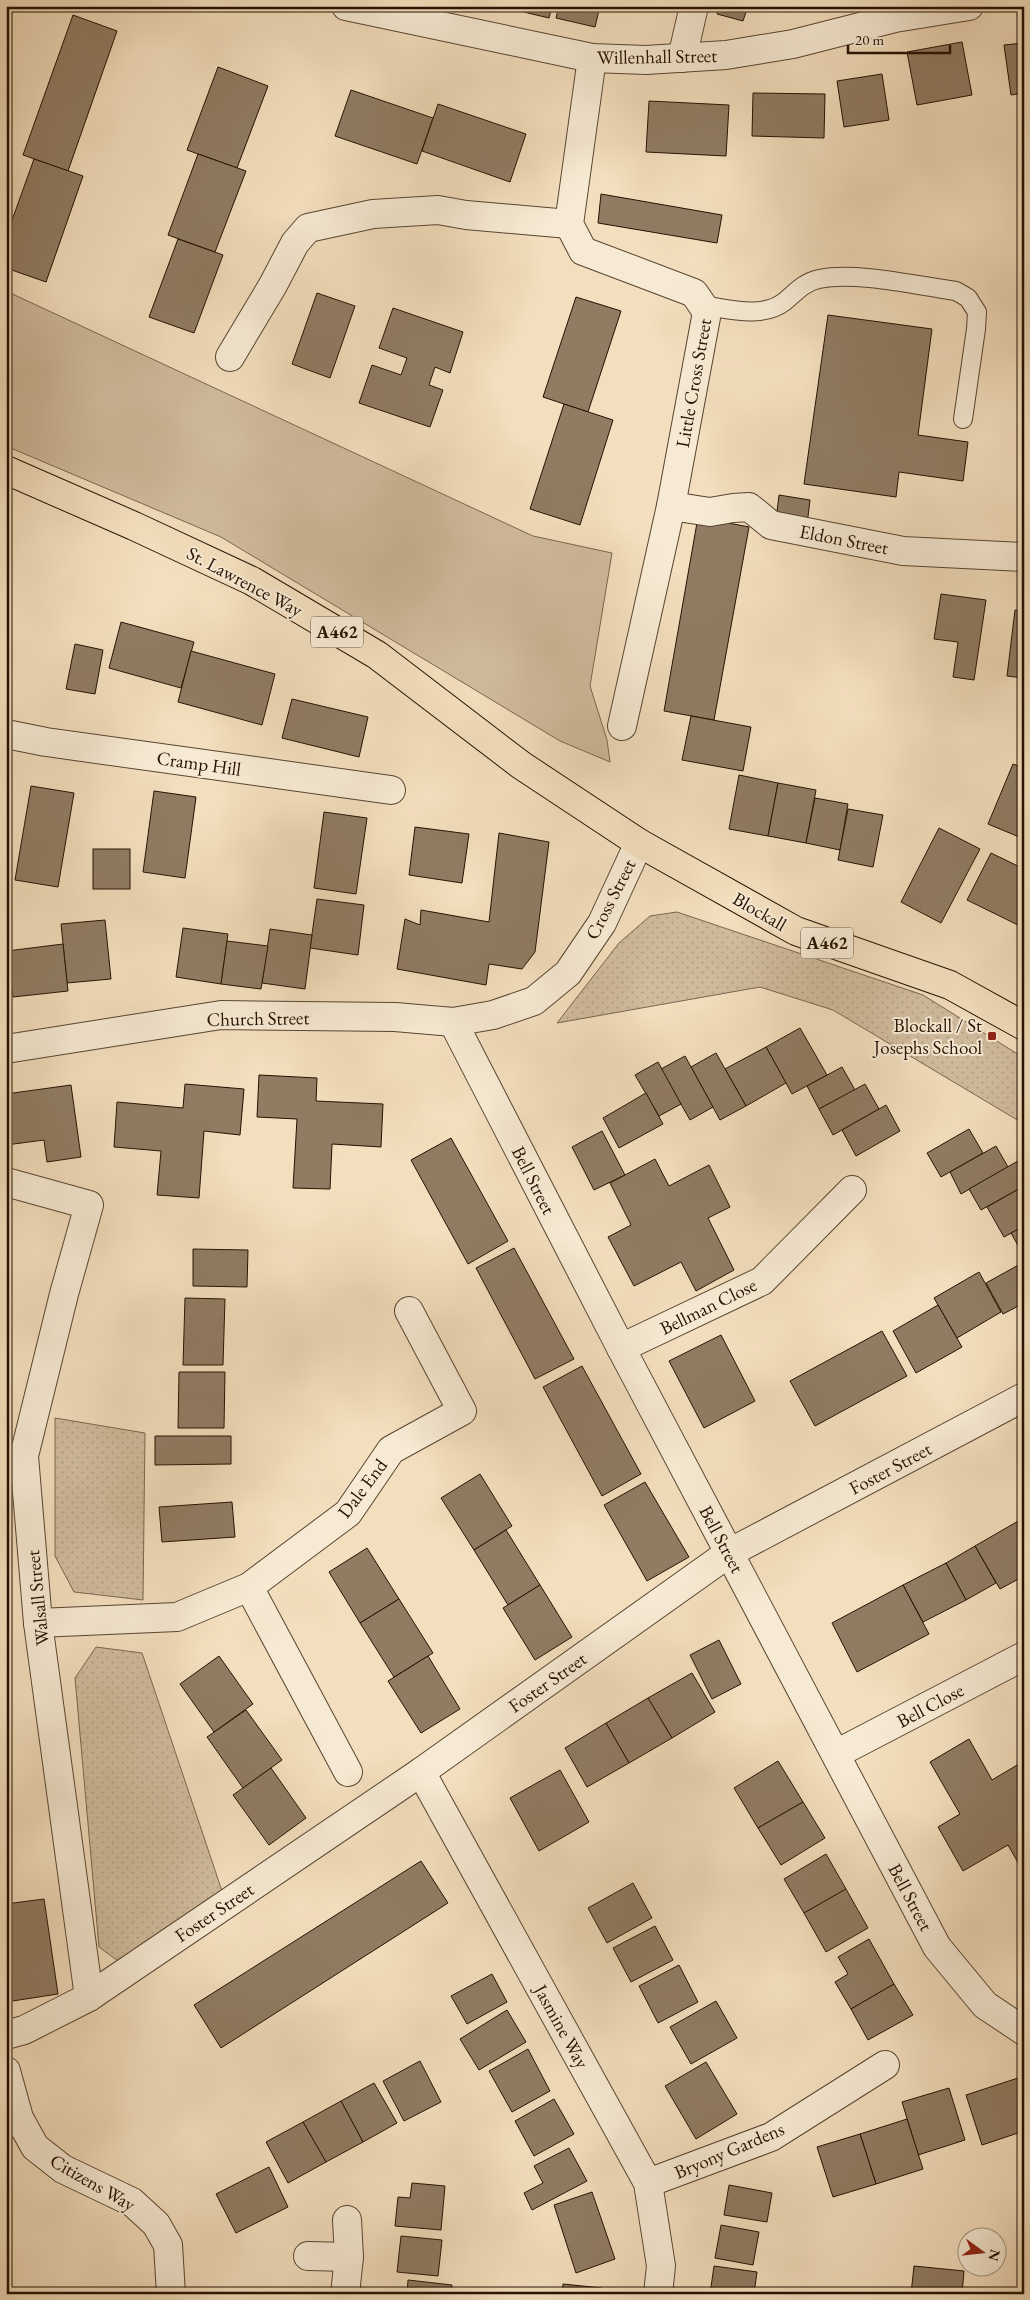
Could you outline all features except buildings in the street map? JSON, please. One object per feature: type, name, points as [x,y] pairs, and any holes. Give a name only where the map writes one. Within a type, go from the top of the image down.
[{"type":"main road","name":"St. Lawrence Way","points":[[6,470],[134,526],[252,581],[377,655],[521,765],[639,842]]},
{"type":"main road","name":"Blockall","points":[[639,842],[796,932],[950,986],[1024,1026]]},
{"type":"street","name":"Willenhall Street","points":[[346,6],[592,58],[682,58],[726,55],[793,44],[895,18],[969,6]]},
{"type":"street","points":[[682,58],[694,6]]},
{"type":"street","points":[[230,357],[273,285],[295,243],[308,228],[373,214],[438,210],[466,215],[569,224],[592,58]]},
{"type":"street","name":"Little Cross Street","points":[[569,224],[583,250],[694,294],[707,312],[671,506],[622,726]]},
{"type":"street","name":"Eldon Street","points":[[671,506],[710,512],[749,507],[771,525],[903,550],[1024,557]]},
{"type":"street","name":"Cramp Hill","points":[[6,734],[46,742],[391,790]]},
{"type":"street","name":"Cross Street","points":[[453,1022],[493,1014],[534,1001],[568,973],[602,922],[639,842]]},
{"type":"street","name":"Church Street","points":[[6,1049],[221,1015],[396,1017],[453,1022]]},
{"type":"street","name":"Bell Street","points":[[453,1022],[621,1348],[937,1947],[985,2005],[1024,2031]]},
{"type":"street","name":"Walsall Street","points":[[6,1182],[89,1205],[64,1294],[24,1456],[38,1623],[89,1997]]},
{"type":"street","name":"Bellman Close","points":[[621,1348],[762,1281],[852,1190]]},
{"type":"street","name":"Dale End","points":[[38,1623],[177,1617],[249,1587],[348,1512],[391,1450],[462,1411],[409,1311]]},
{"type":"street","name":"Foster Street","points":[[6,2035],[24,2030],[89,1997],[421,1772],[729,1553],[1024,1397]]},
{"type":"street","points":[[249,1587],[348,1772]]},
{"type":"street","name":"Bell Close","points":[[836,1754],[1024,1656]]},
{"type":"street","name":"Jasmine Way","points":[[421,1772],[648,2183],[661,2266],[658,2294]]},
{"type":"street","name":"Bryony Gardens","points":[[648,2183],[771,2137],[884,2065]]},
{"type":"street","name":"Citizens Way","points":[[6,2071],[19,2118],[35,2147],[63,2169],[132,2202],[156,2224],[168,2245],[171,2294]]},
{"type":"street","points":[[345,2294],[349,2258],[347,2220]]},
{"type":"street","points":[[308,2256],[349,2258]]},
{"type":"lane","points":[[702,305],[754,312],[770,310],[784,302],[797,289],[818,279],[846,276],[956,291],[968,298],[977,312],[963,419]]},
{"type":"shaded area","points":[[6,291],[533,536],[612,553],[590,686],[607,740],[610,762],[560,741],[221,537],[6,446]]},
{"type":"shaded area","points":[[677,912],[923,995],[1024,1058],[1024,1124],[833,1010],[760,987],[557,1023],[619,943],[650,916]]},
{"type":"shaded area","points":[[55,1418],[145,1433],[143,1600],[74,1592],[55,1556]]},
{"type":"shaded area","points":[[96,1647],[142,1653],[222,1891],[118,1961],[99,1947],[75,1678]]},
{"type":"place","name":"Blockall / St Josephs School","points":[[992,1036]]}]
